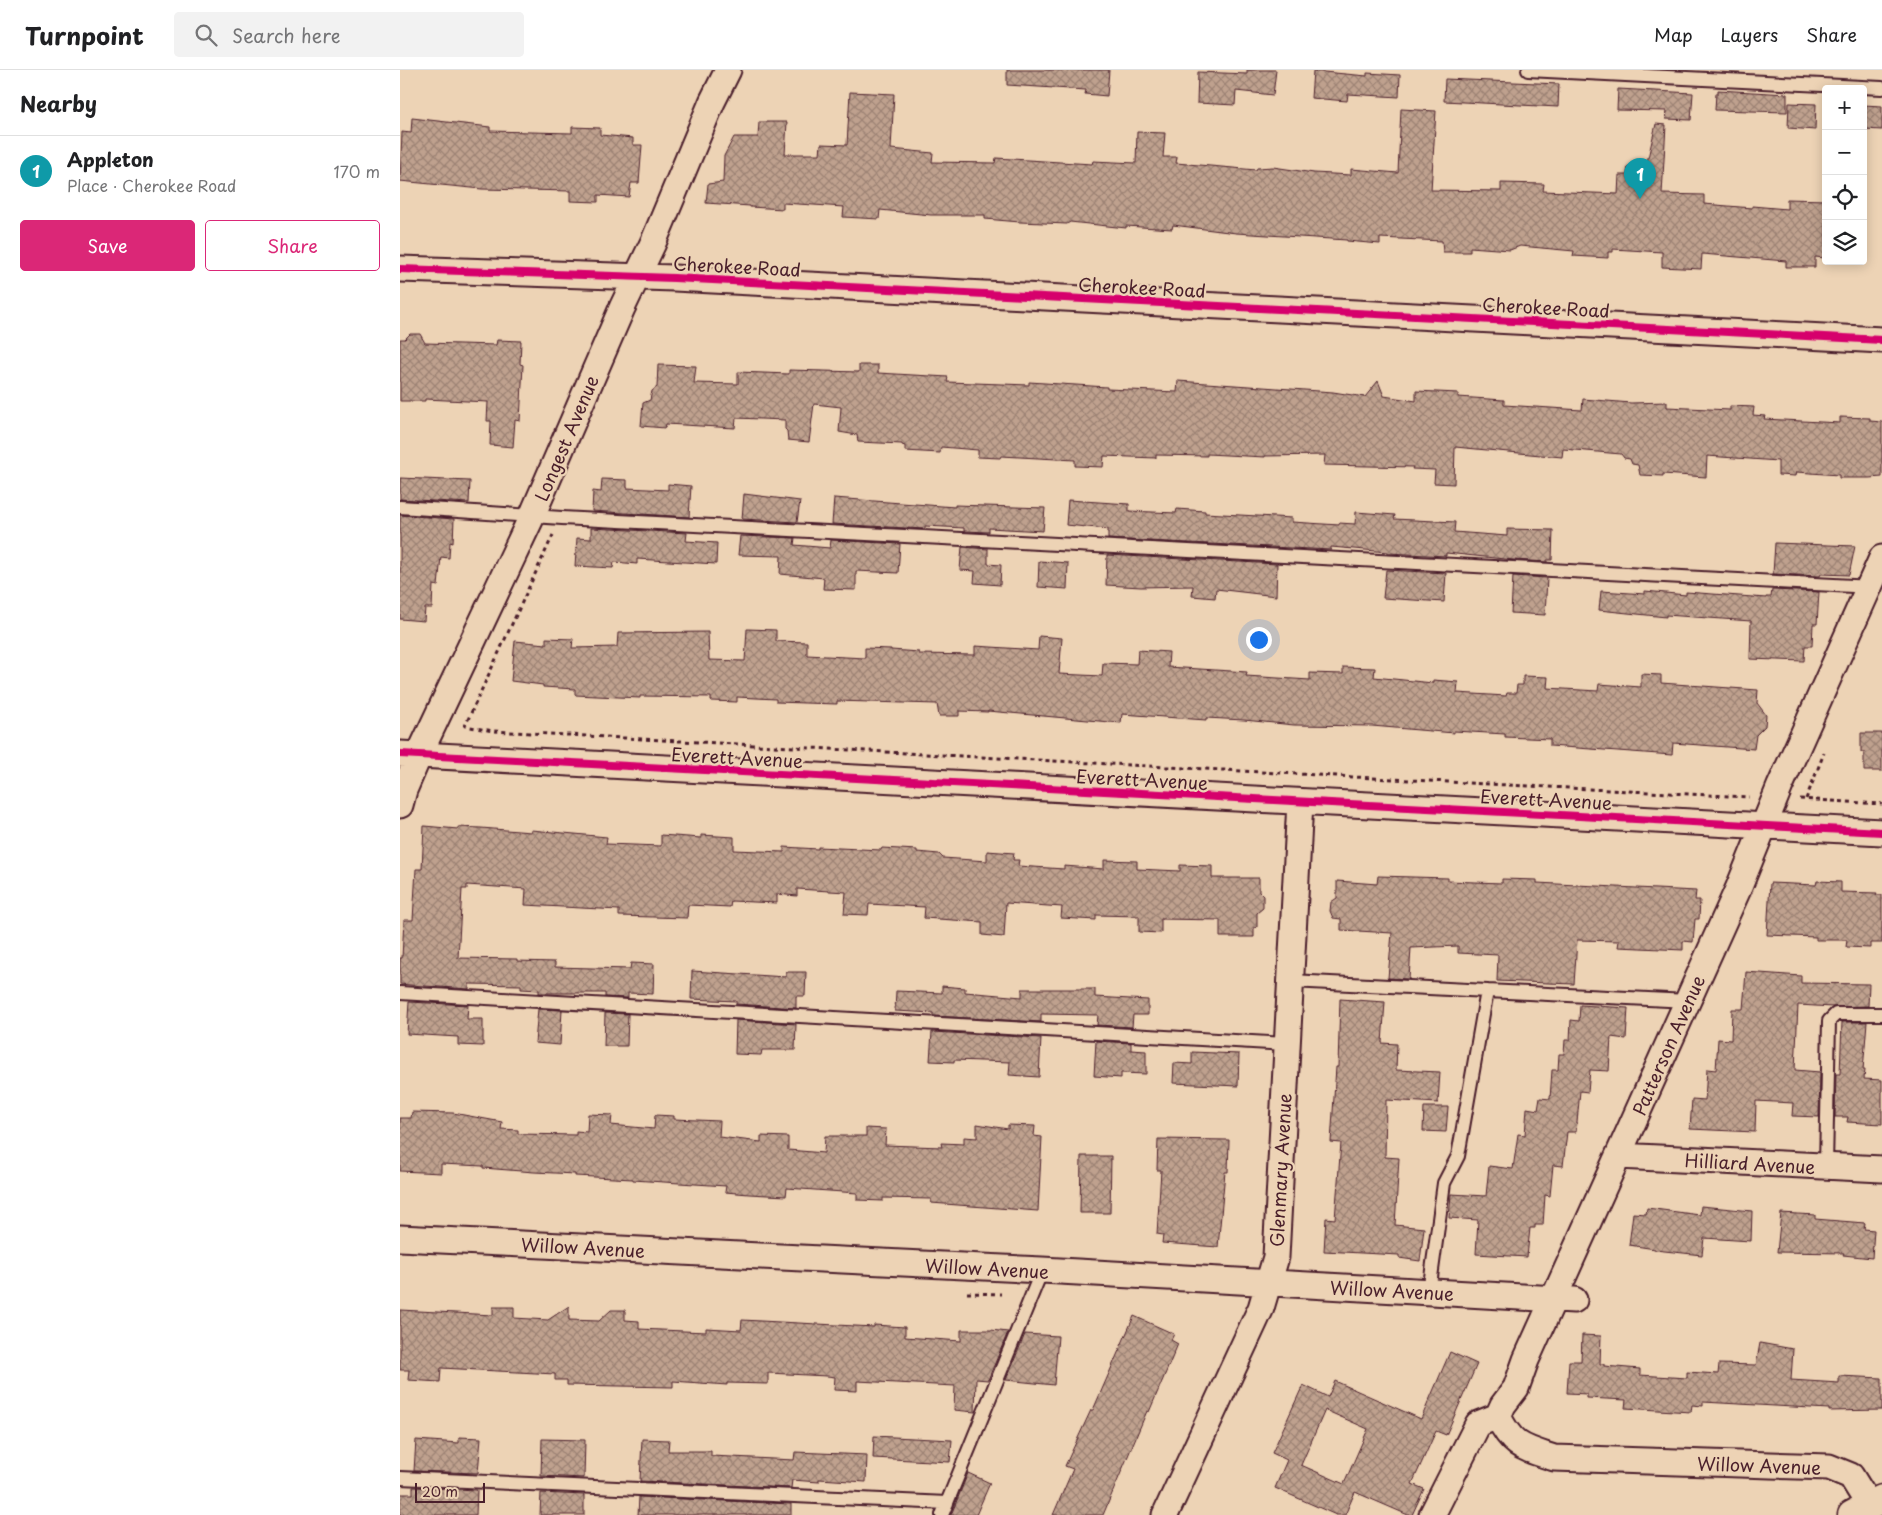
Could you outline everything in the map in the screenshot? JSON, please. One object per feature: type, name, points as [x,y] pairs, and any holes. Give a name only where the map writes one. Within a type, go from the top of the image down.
[{"type":"street","name":"Longest Avenue","points":[[400,805],[410,754],[532,516],[615,324],[653,243],[712,102],[728,70]]},
{"type":"street","name":"Cherokee Road","points":[[400,269],[637,277],[1882,340]]},
{"type":"street","name":"Patterson Avenue","points":[[1498,1416],[1503,1405],[1516,1388],[1564,1299],[1618,1156],[1688,1001],[1791,760],[1875,587],[1882,558]]},
{"type":"street","name":"Everett Avenue","points":[[410,754],[1882,832]]},
{"type":"street","name":"Glenmary Avenue","points":[[1165,1515],[1261,1308],[1276,1256],[1300,802]]},
{"type":"street","name":"Hilliard Avenue","points":[[1618,1156],[1882,1169]]},
{"type":"street","name":"Willow Avenue","points":[[400,1238],[1042,1270],[1564,1299]]},
{"type":"street","name":"Willow Avenue","points":[[1498,1416],[1505,1432],[1520,1447],[1554,1458],[1829,1467],[1851,1476],[1868,1506]]},
{"type":"street","points":[[1432,1515],[1478,1424],[1498,1416]]},
{"type":"lane","points":[[1528,70],[1690,74],[1882,88]]},
{"type":"lane","points":[[400,507],[562,518],[1875,587]]},
{"type":"lane","points":[[1290,982],[1688,1001]]},
{"type":"lane","points":[[1429,1292],[1444,1183],[1458,1156],[1486,991]]},
{"type":"lane","points":[[400,993],[1287,1044]]},
{"type":"lane","points":[[1826,1166],[1830,1021],[1836,1014],[1882,1014]]},
{"type":"lane","points":[[942,1515],[1042,1270]]},
{"type":"lane","points":[[400,1478],[947,1503]]},
{"type":"path","points":[[562,518],[465,726],[493,731],[1438,782],[1757,797]]},
{"type":"path","points":[[1806,799],[1882,804]]},
{"type":"building","points":[[1007,70],[1109,70],[1107,96],[1085,94],[1086,90],[1007,85]]},
{"type":"building","points":[[1247,70],[1276,70],[1273,95],[1236,91],[1235,105],[1197,103],[1198,72],[1247,74]]},
{"type":"building","points":[[1313,71],[1367,76],[1367,73],[1400,75],[1399,97],[1348,94],[1347,101],[1311,98]]},
{"type":"building","points":[[1445,79],[1559,84],[1558,107],[1444,101]]},
{"type":"building","points":[[1618,89],[1693,93],[1691,120],[1666,119],[1667,111],[1617,110]]},
{"type":"building","points":[[1718,90],[1787,94],[1787,112],[1715,110],[1716,93],[1718,93]]},
{"type":"building","points":[[850,92],[894,94],[891,149],[933,153],[932,162],[995,163],[996,158],[1092,164],[1093,161],[1136,163],[1137,132],[1165,133],[1163,157],[1177,157],[1176,163],[1256,170],[1257,168],[1273,167],[1314,173],[1351,175],[1351,169],[1398,173],[1401,109],[1436,111],[1431,190],[1501,191],[1501,183],[1544,184],[1543,191],[1618,194],[1619,175],[1627,175],[1628,166],[1636,167],[1637,161],[1647,162],[1656,124],[1666,125],[1662,194],[1704,195],[1704,204],[1752,208],[1752,206],[1787,209],[1787,199],[1822,200],[1822,258],[1815,257],[1815,267],[1786,267],[1786,261],[1702,254],[1701,269],[1662,267],[1662,252],[1613,249],[1613,252],[1608,252],[1608,258],[1573,256],[1574,251],[1520,246],[1510,250],[1470,247],[1470,252],[1443,252],[1442,241],[1380,238],[1380,244],[1236,233],[1173,225],[1172,229],[1126,226],[1126,228],[1070,222],[1067,224],[985,219],[985,215],[931,215],[880,210],[879,219],[843,217],[844,207],[783,203],[783,209],[706,203],[708,184],[723,182],[724,156],[734,137],[758,137],[759,122],[787,122],[785,154],[820,154],[821,144],[847,145]]},
{"type":"building","points":[[1789,103],[1816,104],[1815,130],[1788,128]]},
{"type":"building","points":[[1867,105],[1882,106],[1882,130],[1867,129]]},
{"type":"building","points":[[412,118],[490,127],[490,131],[572,133],[572,127],[600,128],[600,135],[633,138],[633,145],[642,145],[639,183],[631,183],[629,197],[598,195],[598,202],[570,201],[570,191],[482,189],[400,181],[402,132],[411,133]]},
{"type":"building","points":[[410,334],[420,334],[425,343],[496,345],[497,340],[521,341],[520,364],[523,365],[520,421],[515,420],[513,447],[490,445],[491,421],[487,421],[488,402],[425,399],[425,401],[400,401],[400,339],[405,339]]},
{"type":"building","points":[[658,365],[696,366],[694,383],[738,384],[738,372],[789,374],[789,370],[859,372],[859,365],[878,365],[878,373],[948,377],[947,382],[1029,385],[1029,382],[1107,387],[1107,389],[1177,392],[1178,381],[1333,392],[1365,397],[1378,381],[1384,396],[1416,401],[1416,391],[1458,393],[1458,397],[1504,400],[1504,405],[1582,410],[1583,399],[1631,403],[1667,402],[1667,407],[1730,410],[1730,406],[1754,407],[1753,415],[1765,416],[1764,419],[1840,423],[1840,417],[1870,418],[1870,421],[1882,422],[1882,477],[1839,478],[1839,475],[1796,472],[1795,476],[1778,475],[1778,461],[1707,456],[1706,477],[1663,474],[1663,476],[1640,475],[1638,465],[1632,464],[1630,459],[1624,458],[1621,454],[1563,449],[1562,457],[1455,447],[1454,484],[1434,483],[1435,470],[1412,469],[1413,467],[1324,465],[1325,455],[1265,457],[1207,454],[1207,456],[1156,455],[1156,458],[1104,456],[1103,467],[1075,466],[1075,460],[1001,456],[1000,458],[978,457],[978,450],[941,447],[940,453],[905,451],[905,446],[902,444],[858,442],[857,435],[839,432],[841,407],[814,404],[809,442],[788,440],[785,420],[736,418],[735,428],[666,424],[665,428],[641,426],[643,403],[650,400],[652,391],[657,387]]},
{"type":"building","points":[[400,478],[470,481],[469,503],[400,499]]},
{"type":"building","points":[[602,479],[627,480],[627,488],[668,490],[668,484],[691,486],[689,517],[592,511],[593,491],[601,492]]},
{"type":"building","points":[[744,494],[800,501],[797,522],[742,519]]},
{"type":"building","points":[[834,498],[955,507],[955,505],[1045,508],[1043,531],[989,528],[989,532],[964,531],[964,528],[925,526],[925,529],[832,524]]},
{"type":"building","points":[[1068,500],[1129,504],[1129,511],[1176,513],[1177,509],[1205,511],[1205,513],[1292,518],[1292,522],[1339,525],[1339,523],[1355,524],[1356,512],[1395,515],[1394,519],[1455,522],[1454,532],[1507,536],[1507,529],[1553,530],[1552,560],[1547,560],[1547,562],[1514,560],[1446,553],[1446,556],[1388,553],[1331,547],[1331,550],[1108,539],[1108,529],[1066,525]]},
{"type":"building","points":[[400,515],[454,519],[453,543],[450,542],[449,558],[441,557],[438,586],[433,585],[432,608],[425,608],[424,621],[400,619]]},
{"type":"building","points":[[591,528],[687,533],[686,541],[717,543],[716,564],[637,559],[637,564],[614,562],[613,568],[575,566],[577,538],[591,539]]},
{"type":"building","points":[[740,536],[795,538],[794,545],[830,548],[831,540],[900,544],[898,573],[856,571],[856,590],[823,589],[824,578],[780,574],[781,556],[738,555]]},
{"type":"building","points":[[1775,543],[1855,546],[1849,575],[1773,574]]},
{"type":"building","points":[[962,547],[988,549],[988,564],[1001,565],[1000,585],[974,583],[975,571],[960,570]]},
{"type":"building","points":[[1107,555],[1277,564],[1276,596],[1216,589],[1215,598],[1192,596],[1193,586],[1141,587],[1106,585]]},
{"type":"building","points":[[1039,561],[1068,563],[1067,589],[1038,587]]},
{"type":"building","points":[[1386,570],[1446,573],[1444,602],[1383,598]]},
{"type":"building","points":[[1513,576],[1547,578],[1545,615],[1511,613]]},
{"type":"building","points":[[1772,590],[1819,592],[1817,624],[1813,624],[1812,646],[1805,646],[1804,661],[1750,659],[1751,621],[1666,615],[1666,617],[1599,610],[1601,591],[1645,594],[1645,591],[1686,595],[1686,592],[1766,598],[1771,597]]},
{"type":"building","points":[[747,629],[776,630],[776,641],[807,642],[807,655],[865,658],[865,648],[919,652],[919,654],[975,655],[975,646],[1038,650],[1039,636],[1062,638],[1059,674],[1102,676],[1103,663],[1137,664],[1138,650],[1169,652],[1168,667],[1247,672],[1246,676],[1310,680],[1310,673],[1343,674],[1343,667],[1375,668],[1374,677],[1433,683],[1433,680],[1458,682],[1457,693],[1506,696],[1507,693],[1516,693],[1517,685],[1523,685],[1523,676],[1548,677],[1547,688],[1598,691],[1599,684],[1641,687],[1641,674],[1661,675],[1661,683],[1758,690],[1757,703],[1766,715],[1765,726],[1756,735],[1754,749],[1673,743],[1672,755],[1550,746],[1550,739],[1505,737],[1505,734],[1454,731],[1454,733],[1372,726],[1294,725],[1244,720],[1206,718],[1206,720],[1122,714],[1121,723],[988,711],[959,711],[959,716],[939,716],[937,704],[837,701],[837,704],[776,702],[776,699],[737,697],[737,702],[711,701],[711,697],[640,696],[640,698],[575,695],[575,689],[543,687],[543,685],[511,681],[515,641],[546,644],[546,638],[573,639],[572,648],[617,647],[618,633],[708,632],[709,660],[745,661]]},
{"type":"building","points":[[1861,733],[1882,733],[1882,771],[1864,771]]},
{"type":"building","points":[[424,826],[531,832],[531,830],[607,837],[606,844],[661,846],[661,835],[701,838],[701,835],[734,837],[734,850],[784,852],[784,847],[881,850],[882,848],[917,850],[917,852],[939,854],[943,858],[987,861],[987,851],[1014,853],[1013,860],[1019,860],[1018,866],[1064,869],[1064,866],[1104,869],[1104,860],[1137,861],[1137,869],[1180,871],[1180,865],[1212,866],[1212,878],[1259,878],[1259,892],[1263,896],[1263,908],[1257,913],[1257,927],[1254,928],[1254,937],[1220,937],[1220,920],[1161,919],[1161,933],[1139,932],[1139,916],[1096,915],[1096,920],[1061,918],[1062,907],[1006,903],[1004,937],[982,935],[982,922],[924,918],[925,907],[869,904],[868,915],[844,914],[846,892],[797,889],[797,896],[777,894],[777,903],[731,901],[730,907],[688,905],[687,918],[619,916],[619,910],[525,905],[526,889],[467,885],[467,889],[462,889],[458,958],[555,962],[555,967],[630,969],[631,963],[654,964],[653,994],[628,993],[628,998],[605,997],[605,993],[539,993],[539,990],[521,989],[521,985],[469,984],[469,989],[400,984],[400,958],[402,958],[404,920],[413,920],[416,869],[422,869]]},
{"type":"building","points":[[1378,876],[1448,878],[1448,881],[1502,883],[1502,879],[1537,880],[1537,883],[1696,891],[1695,900],[1700,900],[1699,919],[1695,919],[1693,942],[1683,941],[1683,950],[1618,947],[1619,941],[1577,940],[1574,984],[1497,981],[1498,955],[1458,953],[1458,946],[1411,948],[1409,979],[1388,978],[1392,933],[1341,930],[1341,919],[1333,918],[1330,911],[1331,902],[1337,898],[1337,881],[1377,884]]},
{"type":"building","points":[[1817,881],[1841,882],[1841,892],[1877,893],[1876,895],[1882,895],[1882,943],[1870,943],[1870,948],[1846,947],[1847,940],[1816,940],[1816,937],[1767,935],[1770,883],[1816,885]]},
{"type":"building","points":[[692,971],[786,977],[786,972],[806,972],[805,996],[796,996],[796,1008],[736,1004],[736,1001],[691,999]]},
{"type":"building","points":[[1746,972],[1801,976],[1801,983],[1869,984],[1868,1006],[1798,1005],[1795,1070],[1820,1072],[1819,1117],[1792,1116],[1793,1103],[1756,1101],[1755,1132],[1690,1129],[1692,1099],[1705,1100],[1707,1069],[1716,1070],[1718,1039],[1731,1040],[1732,1009],[1743,1009]]},
{"type":"building","points":[[942,986],[965,988],[965,992],[1022,997],[1022,989],[1095,989],[1095,997],[1148,1000],[1148,1015],[1133,1015],[1132,1027],[1097,1025],[1098,1015],[1041,1014],[1041,1022],[933,1016],[933,1013],[895,1011],[896,991],[942,993]]},
{"type":"building","points":[[1340,999],[1385,1002],[1382,1043],[1397,1044],[1396,1070],[1440,1072],[1438,1103],[1386,1100],[1385,1157],[1399,1158],[1395,1225],[1424,1228],[1420,1261],[1399,1258],[1399,1255],[1324,1251],[1326,1218],[1335,1219],[1341,1143],[1331,1142],[1336,1067],[1338,1067]]},
{"type":"building","points":[[409,1002],[468,1005],[467,1019],[483,1019],[483,1046],[458,1045],[458,1037],[407,1034]]},
{"type":"building","points":[[1580,1005],[1628,1008],[1626,1039],[1611,1037],[1609,1071],[1590,1070],[1588,1092],[1580,1091],[1576,1132],[1567,1132],[1563,1166],[1553,1165],[1550,1196],[1545,1195],[1543,1225],[1535,1225],[1535,1228],[1530,1228],[1527,1257],[1476,1254],[1478,1220],[1449,1218],[1451,1194],[1486,1196],[1489,1166],[1513,1169],[1518,1134],[1525,1135],[1527,1108],[1538,1110],[1540,1098],[1550,1099],[1552,1070],[1558,1070],[1559,1054],[1564,1054],[1565,1040],[1570,1040],[1571,1020],[1579,1021]]},
{"type":"building","points":[[538,1009],[562,1010],[560,1045],[535,1043]]},
{"type":"building","points":[[605,1013],[628,1014],[627,1046],[604,1046]]},
{"type":"building","points":[[736,1020],[796,1024],[795,1050],[762,1050],[761,1055],[735,1054]]},
{"type":"building","points":[[1842,1022],[1867,1022],[1864,1079],[1882,1080],[1882,1124],[1847,1122],[1848,1117],[1835,1117],[1836,1074],[1840,1074]]},
{"type":"building","points":[[932,1032],[1041,1038],[1039,1077],[1009,1075],[1010,1062],[930,1061]]},
{"type":"building","points":[[1096,1041],[1131,1043],[1131,1050],[1146,1051],[1146,1074],[1121,1073],[1121,1078],[1094,1076]]},
{"type":"building","points":[[1192,1052],[1239,1054],[1238,1086],[1173,1083],[1174,1063],[1192,1064]]},
{"type":"building","points":[[1424,1107],[1448,1107],[1446,1132],[1423,1131]]},
{"type":"building","points":[[412,1112],[453,1113],[502,1122],[501,1129],[518,1130],[518,1134],[576,1135],[576,1131],[587,1132],[588,1114],[612,1115],[611,1125],[654,1129],[655,1115],[674,1116],[674,1119],[720,1121],[719,1137],[761,1142],[761,1136],[788,1137],[788,1150],[824,1153],[825,1136],[866,1136],[866,1128],[886,1129],[885,1145],[942,1147],[941,1143],[964,1144],[964,1137],[977,1138],[977,1124],[1008,1129],[1008,1125],[1035,1126],[1034,1136],[1042,1137],[1038,1211],[931,1203],[931,1199],[883,1198],[883,1201],[857,1200],[857,1193],[787,1188],[786,1196],[749,1194],[725,1192],[726,1186],[575,1176],[575,1174],[483,1168],[483,1166],[441,1164],[441,1173],[400,1171],[400,1118],[411,1118]]},
{"type":"building","points":[[1158,1139],[1229,1140],[1228,1172],[1225,1172],[1218,1247],[1162,1243],[1163,1235],[1157,1234],[1161,1170],[1157,1170]]},
{"type":"building","points":[[1081,1156],[1111,1156],[1110,1213],[1080,1213]]},
{"type":"building","points":[[1701,1206],[1752,1211],[1751,1241],[1704,1238],[1702,1255],[1629,1245],[1633,1213],[1646,1214],[1647,1208],[1700,1215]]},
{"type":"building","points":[[1781,1213],[1815,1215],[1815,1219],[1865,1223],[1864,1229],[1874,1230],[1872,1258],[1843,1255],[1844,1253],[1777,1252]]},
{"type":"building","points":[[569,1306],[569,1320],[599,1321],[611,1310],[625,1310],[625,1320],[639,1321],[639,1329],[706,1332],[706,1328],[741,1330],[742,1320],[905,1327],[905,1337],[961,1341],[961,1330],[1008,1332],[988,1380],[976,1379],[975,1412],[954,1410],[955,1386],[857,1381],[857,1391],[834,1390],[835,1377],[827,1376],[768,1373],[768,1384],[727,1383],[727,1385],[673,1381],[673,1387],[567,1385],[567,1380],[555,1380],[555,1374],[441,1368],[440,1382],[408,1380],[409,1370],[400,1370],[400,1310],[493,1315],[493,1307],[514,1307],[514,1318],[548,1320]]},
{"type":"building","points":[[1134,1316],[1174,1334],[1171,1340],[1178,1344],[1103,1515],[1053,1515],[1073,1469],[1065,1466],[1091,1410],[1093,1410]]},
{"type":"building","points":[[1025,1334],[1058,1336],[1054,1385],[1006,1380]]},
{"type":"building","points":[[1582,1335],[1601,1336],[1600,1364],[1640,1369],[1640,1375],[1687,1378],[1687,1372],[1718,1374],[1719,1364],[1756,1365],[1760,1343],[1793,1349],[1791,1380],[1839,1383],[1839,1376],[1882,1378],[1882,1410],[1829,1411],[1829,1409],[1703,1402],[1703,1406],[1692,1405],[1691,1412],[1625,1408],[1626,1400],[1587,1398],[1587,1394],[1567,1393],[1569,1361],[1581,1361]]},
{"type":"building","points":[[1450,1352],[1477,1364],[1446,1435],[1436,1431],[1412,1484],[1424,1489],[1412,1515],[1355,1492],[1345,1515],[1336,1515],[1275,1488],[1287,1460],[1272,1453],[1303,1385],[1328,1397],[1335,1381],[1421,1419]],"holes":[[[1325,1410],[1368,1429],[1344,1484],[1301,1465]]]},
{"type":"building","points":[[874,1436],[952,1440],[950,1462],[873,1458]]},
{"type":"building","points":[[459,1437],[481,1438],[478,1473],[414,1471],[416,1440],[459,1443]]},
{"type":"building","points":[[542,1439],[585,1440],[584,1478],[541,1476]]},
{"type":"building","points":[[642,1439],[669,1440],[668,1451],[711,1451],[711,1456],[794,1460],[795,1452],[867,1455],[866,1482],[819,1479],[819,1482],[792,1480],[791,1488],[640,1481]]},
{"type":"building","points":[[968,1473],[990,1483],[976,1515],[951,1515]]},
{"type":"building","points":[[413,1487],[477,1490],[476,1515],[400,1515],[400,1494],[413,1494]]},
{"type":"building","points":[[541,1493],[584,1495],[584,1515],[540,1515]]},
{"type":"building","points":[[639,1497],[791,1504],[791,1515],[638,1515]]},
{"type":"cycle path","points":[[400,269],[674,278],[1882,340]]},
{"type":"cycle path","points":[[400,754],[1882,832]]},
{"type":"place","name":"Appleton","points":[[1640,199]]}]
